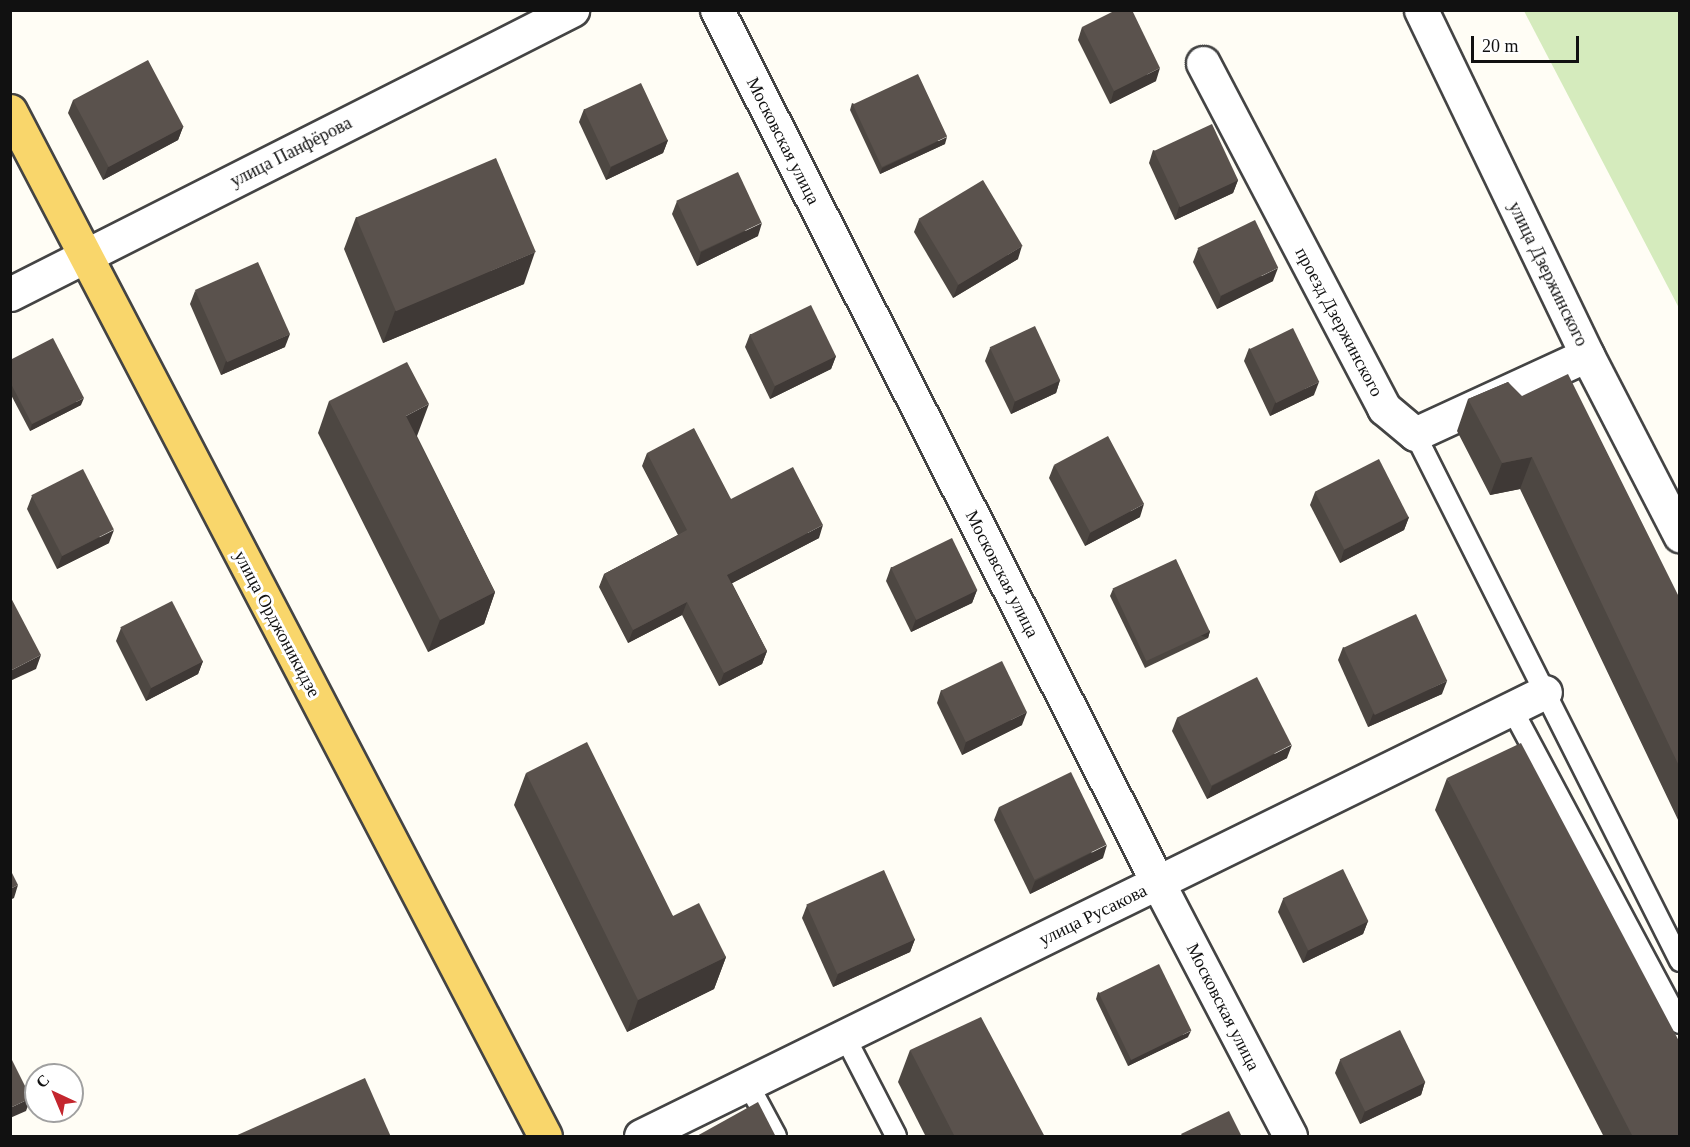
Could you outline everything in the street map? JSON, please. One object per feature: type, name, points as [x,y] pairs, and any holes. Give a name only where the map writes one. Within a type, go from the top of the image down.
[{"type":"main road","name":"улица Орджоникидзе","points":[[10,111],[545,1137]]},
{"type":"street","name":"улица Панфёрова","points":[[10,294],[572,10]]},
{"type":"street","name":"Московская улица","points":[[717,10],[1158,883],[1290,1137]]},
{"type":"street","name":"улица Дзержинского","points":[[1421,10],[1587,355],[1680,535]]},
{"type":"street","name":"проезд Дзержинского","points":[[1203,63],[1384,408],[1415,434]]},
{"type":"street","points":[[1415,434],[1587,355]]},
{"type":"street","name":"улица Русакова","points":[[641,1137],[1545,692]]},
{"type":"lane","points":[[1415,434],[1680,961]]},
{"type":"lane","points":[[1512,709],[1680,1023]]},
{"type":"lane","points":[[845,1037],[896,1137]]},
{"type":"lane","points":[[748,1084],[776,1137]]},
{"type":"green space","points":[[1524,11],[1679,11],[1679,308]]},
{"type":"building","points":[[1116,10],[1132,10],[1160,68],[1114,91],[1082,27]]},
{"type":"building","points":[[148,60],[184,127],[109,167],[73,100]]},
{"type":"building","points":[[918,74],[947,137],[882,167],[853,104]]},
{"type":"building","points":[[641,83],[668,140],[611,167],[584,110]]},
{"type":"building","points":[[1212,124],[1238,180],[1180,207],[1154,151]]},
{"type":"building","points":[[496,158],[536,252],[396,311],[356,217]]},
{"type":"building","points":[[738,172],[762,223],[700,251],[676,201]]},
{"type":"building","points":[[983,180],[1023,246],[958,285],[919,219]]},
{"type":"building","points":[[1255,220],[1278,268],[1221,296],[1197,248]]},
{"type":"building","points":[[258,262],[290,334],[227,362],[195,290]]},
{"type":"building","points":[[811,305],[836,356],[775,386],[750,335]]},
{"type":"building","points":[[1035,326],[1060,380],[1015,402],[990,347]]},
{"type":"building","points":[[1293,328],[1319,382],[1276,403],[1250,349]]},
{"type":"building","points":[[53,338],[84,398],[32,424],[10,382],[10,360]]},
{"type":"building","points":[[407,362],[429,404],[406,416],[495,592],[440,620],[329,401]]},
{"type":"building","points":[[1568,374],[1680,599],[1680,768],[1532,457],[1502,463],[1468,399],[1508,382],[1522,396]]},
{"type":"building","points":[[694,428],[731,499],[793,467],[823,525],[727,575],[767,651],[724,673],[687,602],[633,630],[604,574],[687,530],[647,453]]},
{"type":"building","points":[[1108,436],[1144,504],[1090,533],[1054,465]]},
{"type":"building","points":[[1379,459],[1409,517],[1344,550],[1315,492]]},
{"type":"building","points":[[83,469],[114,530],[62,556],[31,495]]},
{"type":"building","points":[[952,538],[977,590],[916,620],[891,568]]},
{"type":"building","points":[[1176,559],[1210,632],[1146,661],[1113,589]]},
{"type":"building","points":[[10,596],[41,655],[10,671]]},
{"type":"building","points":[[172,601],[203,662],[151,688],[120,627]]},
{"type":"building","points":[[1416,614],[1447,681],[1375,715],[1343,648]]},
{"type":"building","points":[[1002,661],[1027,712],[966,742],[941,691]]},
{"type":"building","points":[[1257,677],[1292,745],[1211,786],[1177,718]]},
{"type":"building","points":[[587,742],[673,916],[699,903],[726,957],[638,1000],[526,773]]},
{"type":"building","points":[[1521,743],[1680,1043],[1680,1137],[1633,1137],[1447,778]]},
{"type":"building","points":[[1071,772],[1107,845],[1035,880],[999,807]]},
{"type":"building","points":[[10,869],[18,885],[10,889]]},
{"type":"building","points":[[1343,869],[1368,921],[1308,951],[1283,898]]},
{"type":"building","points":[[884,870],[915,939],[837,974],[806,905]]},
{"type":"building","points":[[1159,964],[1191,1031],[1131,1060],[1099,993]]},
{"type":"building","points":[[981,1017],[1045,1137],[955,1137],[910,1050]]},
{"type":"building","points":[[1400,1030],[1425,1082],[1365,1112],[1340,1059]]},
{"type":"building","points":[[10,1056],[24,1084],[24,1101],[10,1108]]},
{"type":"building","points":[[365,1078],[391,1137],[233,1137]]},
{"type":"building","points":[[758,1102],[776,1137],[695,1137]]},
{"type":"building","points":[[1229,1111],[1242,1137],[1183,1137],[1181,1134]]}]
